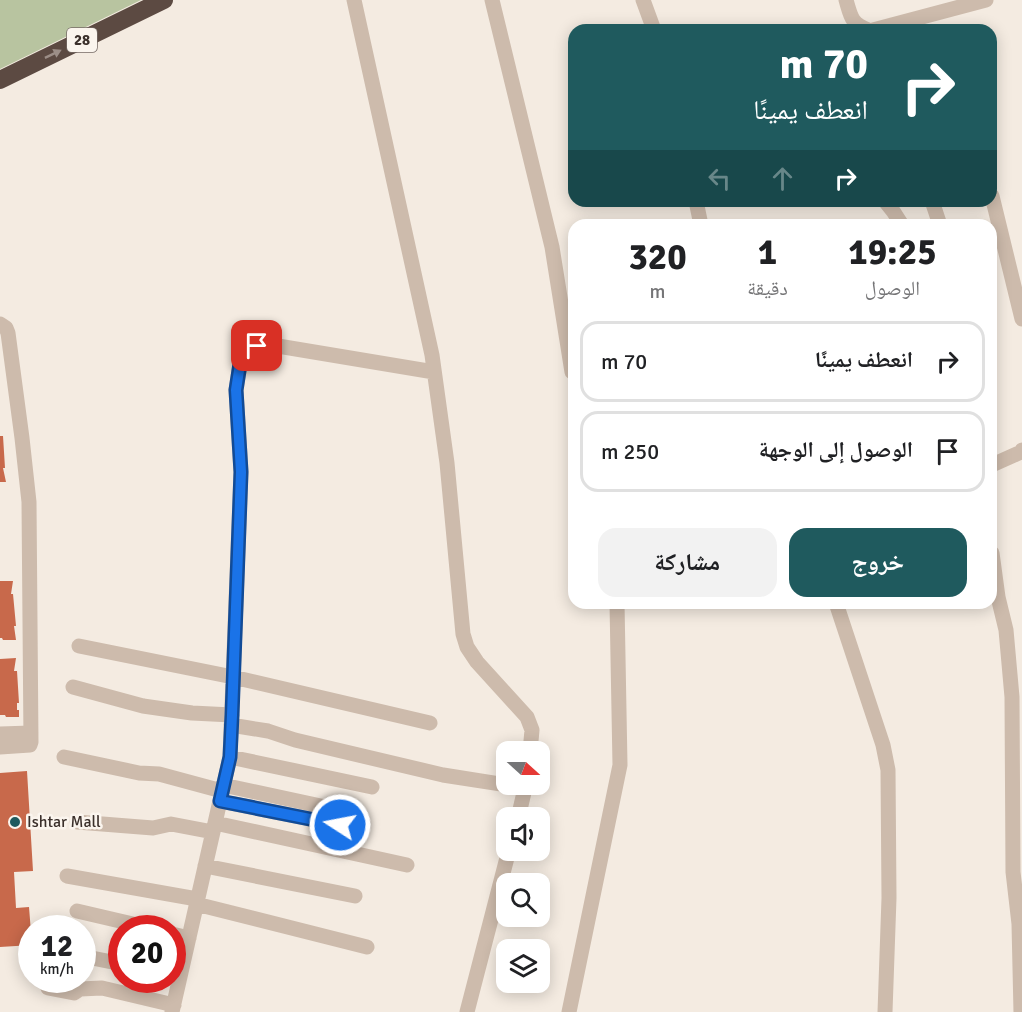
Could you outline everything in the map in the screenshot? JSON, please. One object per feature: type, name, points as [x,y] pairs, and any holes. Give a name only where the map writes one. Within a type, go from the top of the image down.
[{"type":"highway","name":"28","points":[[0,80],[164,0]]},
{"type":"street","points":[[354,0],[432,355],[447,463],[463,634],[467,647],[477,662],[527,717],[532,730],[531,741]]},
{"type":"street","points":[[492,0],[552,247],[568,347]]},
{"type":"street","points":[[643,0],[652,24]]},
{"type":"street","points":[[846,0],[852,20],[856,24]]},
{"type":"street","points":[[896,24],[986,0]]},
{"type":"street","points":[[995,207],[1022,319]]},
{"type":"street","points":[[0,324],[6,328],[8,333],[26,470],[30,534],[31,733],[30,745],[0,747]]},
{"type":"street","points":[[186,947],[230,757],[241,472],[236,390],[240,364],[257,346],[266,344],[434,372]]},
{"type":"street","points":[[997,463],[1022,450]]},
{"type":"street","points":[[997,590],[1006,630],[1012,697],[1013,872],[1019,924],[1021,1012]]},
{"type":"street","points":[[569,1012],[620,765],[617,609]]},
{"type":"street","points":[[838,609],[884,745],[888,770],[889,898],[885,1012]]},
{"type":"street","points":[[79,646],[233,677],[430,723]]},
{"type":"street","points":[[73,687],[142,706],[232,720],[295,740],[443,775],[496,782]]},
{"type":"street","points":[[0,734],[31,733]]},
{"type":"street","points":[[64,757],[139,773],[159,774],[222,792],[340,825],[349,823],[351,817],[344,811],[222,792]]},
{"type":"street","points":[[230,757],[372,787]]},
{"type":"street","points":[[76,822],[153,828],[171,824],[214,828],[407,865]]},
{"type":"street","points":[[467,1012],[506,861]]},
{"type":"street","points":[[205,866],[355,896]]},
{"type":"street","points":[[67,876],[197,902],[367,947]]},
{"type":"street","points":[[76,911],[108,918]]},
{"type":"street","points":[[96,988],[102,988],[173,1009],[174,993]]},
{"type":"green space","points":[[0,0],[141,0],[0,69]]},
{"type":"building","points":[[0,436],[3,436],[5,468],[3,468],[6,482],[0,482]]},
{"type":"building","points":[[0,581],[13,581],[11,594],[13,594],[16,640],[0,638]]},
{"type":"building","points":[[16,658],[14,671],[17,671],[19,717],[6,717],[0,715],[0,659]]},
{"type":"building","name":"Ishtar Mall","points":[[27,771],[33,871],[14,872],[16,908],[29,907],[30,915],[18,915],[18,946],[0,947],[0,773]]},
{"type":"place","name":"Ishtar Mall","points":[[15,822]]},
{"type":"route","points":[[257,346],[240,364],[236,390],[241,472],[232,715],[230,757],[220,801],[340,825]]}]
